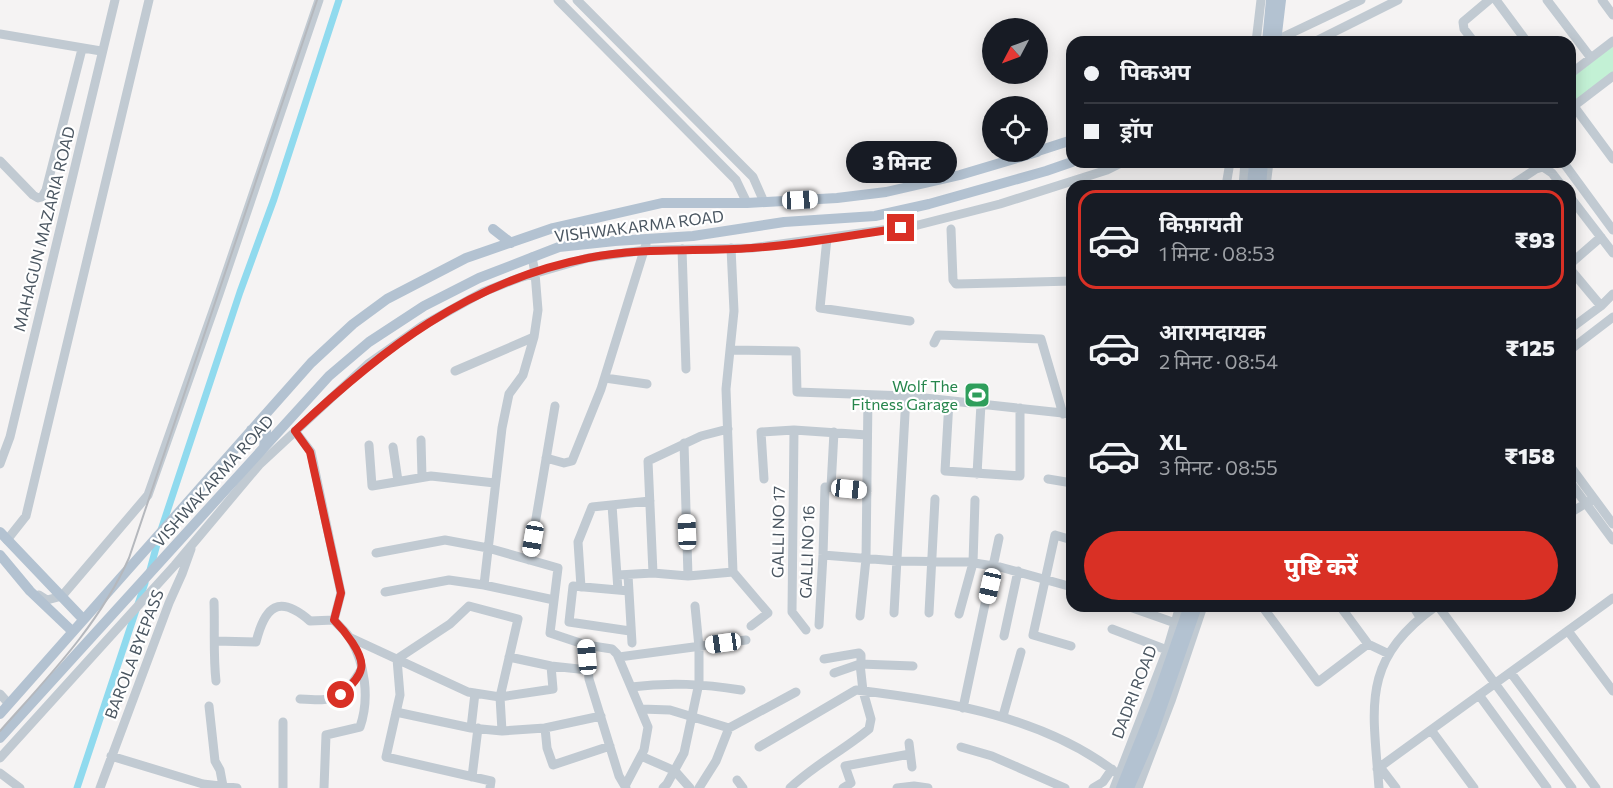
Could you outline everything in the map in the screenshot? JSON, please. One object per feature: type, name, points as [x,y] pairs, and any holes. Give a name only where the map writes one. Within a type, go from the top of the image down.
[{"type":"main road","points":[[1268,36],[1271,0]]},
{"type":"main road","points":[[1277,36],[1281,0]]},
{"type":"main road","name":"VISHWAKARMA ROAD","points":[[1048,148],[1066,142]]},
{"type":"main road","name":"VISHWAKARMA ROAD","points":[[0,714],[311,363],[353,324],[387,299],[466,258],[553,228],[662,203],[747,203],[837,198],[886,192],[960,175],[1002,162]]},
{"type":"main road","name":"VISHWAKARMA ROAD","points":[[0,738],[329,376],[369,342],[433,301],[479,278],[559,247],[646,244],[784,222],[874,216],[929,204],[1066,164]]},
{"type":"main road","points":[[494,229],[511,243]]},
{"type":"main road","points":[[271,408],[267,418],[270,424],[277,427],[287,422]]},
{"type":"main road","points":[[251,430],[259,428],[266,431],[264,447]]},
{"type":"main road","points":[[4,536],[83,619]]},
{"type":"main road","points":[[0,555],[30,591],[72,631]]},
{"type":"main road","points":[[1121,788],[1157,698],[1187,612]]},
{"type":"main road","points":[[1129,788],[1152,735],[1195,612]]},
{"type":"street","name":"MAHAGUN MAZARIA ROAD","points":[[0,464],[10,437],[76,113],[101,51],[115,0]]},
{"type":"street","points":[[4,536],[26,516],[149,0]]},
{"type":"street","points":[[30,591],[47,600],[62,596],[148,495],[319,0]]},
{"type":"street","points":[[558,0],[736,180],[747,203]]},
{"type":"street","points":[[577,0],[753,177],[764,202]]},
{"type":"street","points":[[1257,36],[1261,0]]},
{"type":"street","points":[[1278,36],[1286,0]]},
{"type":"street","points":[[1326,36],[1398,0]]},
{"type":"street","points":[[1470,36],[1463,22],[1489,0]]},
{"type":"street","points":[[1496,0],[1523,36]]},
{"type":"street","points":[[1547,0],[1574,36]]},
{"type":"street","points":[[1602,0],[1613,15]]},
{"type":"street","points":[[1287,36],[1359,1]]},
{"type":"street","points":[[0,34],[101,51]]},
{"type":"street","points":[[1576,38],[1591,58]]},
{"type":"street","points":[[1576,69],[1613,42]]},
{"type":"street","points":[[0,161],[33,195],[38,198],[42,197],[76,113],[82,49]]},
{"type":"street","points":[[1576,103],[1611,82]]},
{"type":"street","points":[[1576,110],[1613,159]]},
{"type":"street","points":[[1076,180],[1111,168]]},
{"type":"street","points":[[1520,180],[1540,168]]},
{"type":"street","points":[[1544,168],[1557,180]]},
{"type":"street","points":[[1567,168],[1613,230]]},
{"type":"street","points":[[0,758],[175,565],[259,465],[368,364],[422,327],[483,292],[535,273],[646,244],[682,249],[752,248],[859,234],[918,225],[1000,204],[1066,183]]},
{"type":"street","points":[[1576,206],[1613,253]]},
{"type":"street","points":[[855,217],[859,234]]},
{"type":"street","points":[[951,229],[953,280],[956,284],[1066,281]]},
{"type":"street","points":[[1576,260],[1601,237]]},
{"type":"street","points":[[828,238],[820,308],[910,321]]},
{"type":"street","points":[[546,458],[564,463],[572,461],[605,378],[646,244]]},
{"type":"street","points":[[731,248],[734,311],[726,389],[733,572],[768,613],[751,626]]},
{"type":"street","points":[[682,249],[686,369]]},
{"type":"street","points":[[484,585],[501,428],[509,394],[523,375],[534,337],[538,310],[532,257]]},
{"type":"street","points":[[1576,274],[1601,306]]},
{"type":"street","points":[[1576,325],[1613,294]]},
{"type":"street","points":[[1576,345],[1613,317]]},
{"type":"street","points":[[934,343],[938,335],[1041,339],[1066,408]]},
{"type":"street","points":[[455,371],[534,337]]},
{"type":"street","points":[[730,350],[796,351],[797,392],[906,396],[1066,414]]},
{"type":"street","points":[[605,378],[647,384]]},
{"type":"street","points":[[860,616],[866,559],[868,396]]},
{"type":"street","points":[[894,613],[906,396]]},
{"type":"street","points":[[949,400],[945,471],[1020,476],[1020,408]]},
{"type":"street","points":[[976,474],[981,404]]},
{"type":"street","points":[[529,560],[555,406]]},
{"type":"street","points":[[653,573],[648,460],[701,436],[728,429]]},
{"type":"street","points":[[764,479],[761,432],[794,430],[867,435]]},
{"type":"street","name":"GALLI NO 17","points":[[794,430],[792,612],[806,630]]},
{"type":"street","points":[[295,431],[310,452],[341,593],[334,620]]},
{"type":"street","points":[[834,432],[831,488],[867,491]]},
{"type":"street","points":[[421,440],[422,477]]},
{"type":"street","points":[[684,443],[688,576]]},
{"type":"street","points":[[369,445],[372,486],[431,476],[495,483]]},
{"type":"street","points":[[393,447],[398,481]]},
{"type":"street","points":[[1576,476],[1613,540]]},
{"type":"street","points":[[1048,478],[1066,482]]},
{"type":"street","name":"GALLI NO 16","points":[[819,625],[825,487],[831,488]]},
{"type":"street","points":[[1576,488],[1613,524]]},
{"type":"street","points":[[929,612],[935,499]]},
{"type":"street","points":[[959,614],[973,563],[975,500]]},
{"type":"street","points":[[582,587],[578,542],[592,507],[650,501]]},
{"type":"street","points":[[1576,509],[1590,501]]},
{"type":"street","points":[[612,505],[623,575],[629,591],[632,643]]},
{"type":"street","points":[[188,531],[192,545]]},
{"type":"street","points":[[1066,538],[1055,535],[1033,635],[1071,646]]},
{"type":"street","points":[[963,708],[995,566],[999,538]]},
{"type":"street","points":[[376,553],[445,540],[488,548],[558,568],[550,633],[586,645],[612,649],[619,657],[648,727],[641,756],[625,787]]},
{"type":"street","name":"BAROLA BYEPASS","points":[[100,788],[192,545]]},
{"type":"street","points":[[823,555],[897,561],[973,563],[1018,571],[1066,584]]},
{"type":"street","points":[[1004,636],[1018,571]]},
{"type":"street","points":[[623,575],[653,573],[688,576],[733,572]]},
{"type":"street","points":[[618,590],[623,575]]},
{"type":"street","points":[[385,592],[449,580],[554,600]]},
{"type":"street","points":[[629,591],[573,586],[569,622],[630,631]]},
{"type":"street","points":[[1379,768],[1613,598]]},
{"type":"street","points":[[214,602],[216,681]]},
{"type":"street","points":[[215,641],[256,642],[261,622],[271,610],[281,606],[297,609],[310,621],[334,620],[350,637],[468,692],[500,697],[553,689],[551,666]]},
{"type":"street","points":[[397,659],[450,624],[469,606],[518,619],[500,697],[502,731]]},
{"type":"street","points":[[663,788],[684,753],[699,683],[699,647],[695,606]]},
{"type":"street","points":[[1144,612],[1194,630]]},
{"type":"street","name":"DADRI ROAD","points":[[1114,788],[1116,772],[1167,650],[1178,612]]},
{"type":"street","points":[[1138,788],[1171,701],[1201,612]]},
{"type":"street","points":[[1266,612],[1318,682],[1368,644]]},
{"type":"street","points":[[1344,612],[1368,644],[1389,654]]},
{"type":"street","points":[[1417,612],[1420,617]]},
{"type":"street","points":[[1379,788],[1379,768],[1372,713],[1375,688],[1381,668],[1389,654],[1405,632],[1428,612]]},
{"type":"street","points":[[1441,612],[1572,788]]},
{"type":"street","points":[[1112,628],[1167,650]]},
{"type":"street","points":[[1568,631],[1613,691]]},
{"type":"street","points":[[324,788],[326,735],[360,727],[362,723],[366,699],[362,668],[350,637]]},
{"type":"street","points":[[619,657],[746,640]]},
{"type":"street","points":[[586,645],[589,679],[625,787]]},
{"type":"street","points":[[1003,716],[1021,652]]},
{"type":"street","points":[[790,788],[829,757],[851,745],[869,729],[871,719],[863,691],[861,655],[859,653],[824,658]]},
{"type":"street","points":[[509,657],[551,666],[588,670]]},
{"type":"street","points":[[397,659],[400,695],[386,757],[491,781],[490,788]]},
{"type":"street","points":[[834,673],[861,664],[913,666]]},
{"type":"street","points":[[300,699],[330,701],[341,695],[352,684],[362,668]]},
{"type":"street","points":[[1511,673],[1596,788]]},
{"type":"street","points":[[632,687],[699,683],[741,690]]},
{"type":"street","points":[[759,747],[856,690],[1003,716],[1033,726],[1116,772],[1093,788]]},
{"type":"street","points":[[699,788],[716,761],[729,728],[796,692]]},
{"type":"street","points":[[472,777],[475,693]]},
{"type":"street","points":[[0,694],[9,704]]},
{"type":"street","points":[[1479,695],[1547,788]]},
{"type":"street","points":[[209,706],[215,761],[220,770],[223,786]]},
{"type":"street","points":[[641,709],[670,710],[729,728]]},
{"type":"street","points":[[396,712],[475,728],[502,731],[545,728],[601,716]]},
{"type":"street","points":[[283,722],[283,788]]},
{"type":"street","points":[[545,728],[547,748],[553,765],[610,746]]},
{"type":"street","points":[[1431,730],[1474,788]]},
{"type":"street","points":[[909,743],[912,767]]},
{"type":"street","points":[[961,747],[992,756],[1065,788]]},
{"type":"street","points":[[843,788],[851,783],[845,766],[910,754]]},
{"type":"street","points":[[111,756],[203,784],[237,788]]},
{"type":"street","points":[[641,756],[675,771],[690,788]]},
{"type":"street","points":[[1379,768],[1396,788]]},
{"type":"street","points":[[1,776],[20,788]]},
{"type":"street","points":[[897,788],[914,786],[928,788]]},
{"type":"green space","points":[[1613,46],[1613,72],[1576,100],[1576,74]]},
{"type":"waterway","points":[[150,570],[160,533],[339,0]]},
{"type":"waterway","points":[[77,788],[145,583]]},
{"type":"railway","points":[[0,731],[88,628],[103,606],[129,558],[317,0]]},
{"type":"place","name":"Wolf The Fitness Garage","points":[[977,395]]},
{"type":"route","points":[[341,695],[352,684],[362,668],[350,637],[334,620],[341,593],[321,496],[310,452],[295,431],[368,364],[422,327],[483,292],[519,278],[588,258],[646,250],[752,248],[901,228]]}]
